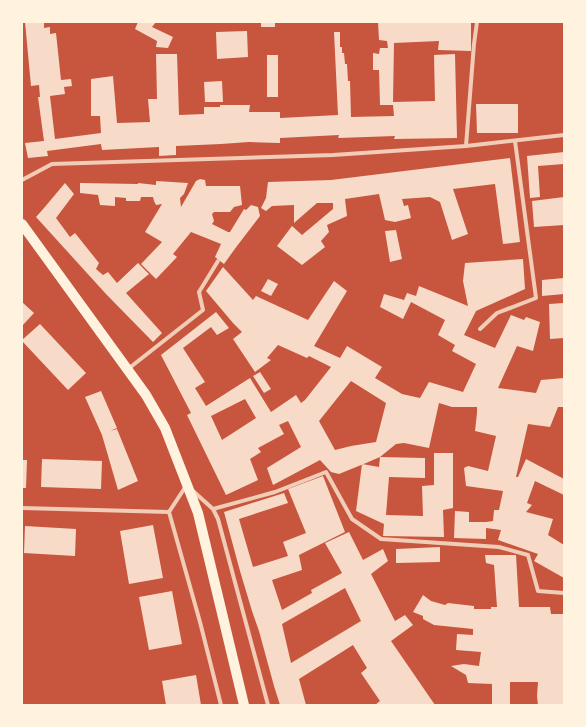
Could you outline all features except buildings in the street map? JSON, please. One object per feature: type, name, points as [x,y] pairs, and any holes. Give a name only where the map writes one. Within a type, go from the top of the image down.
[{"type":"main road","points":[[22,224],[146,395],[165,428],[198,513],[244,705]]},
{"type":"street","points":[[466,146],[477,22]]},
{"type":"street","points":[[22,180],[52,164],[333,155],[466,146],[564,135]]},
{"type":"street","points":[[480,329],[497,313],[536,298],[515,141]]},
{"type":"street","points":[[127,370],[203,310],[199,292],[218,261]]},
{"type":"street","points":[[213,509],[275,492],[326,472],[352,519],[381,539],[499,547],[528,554],[538,591],[564,593]]},
{"type":"street","points":[[221,705],[200,622],[169,512],[187,485],[213,509],[218,519],[268,705]]},
{"type":"street","points":[[22,508],[169,512]]}]
